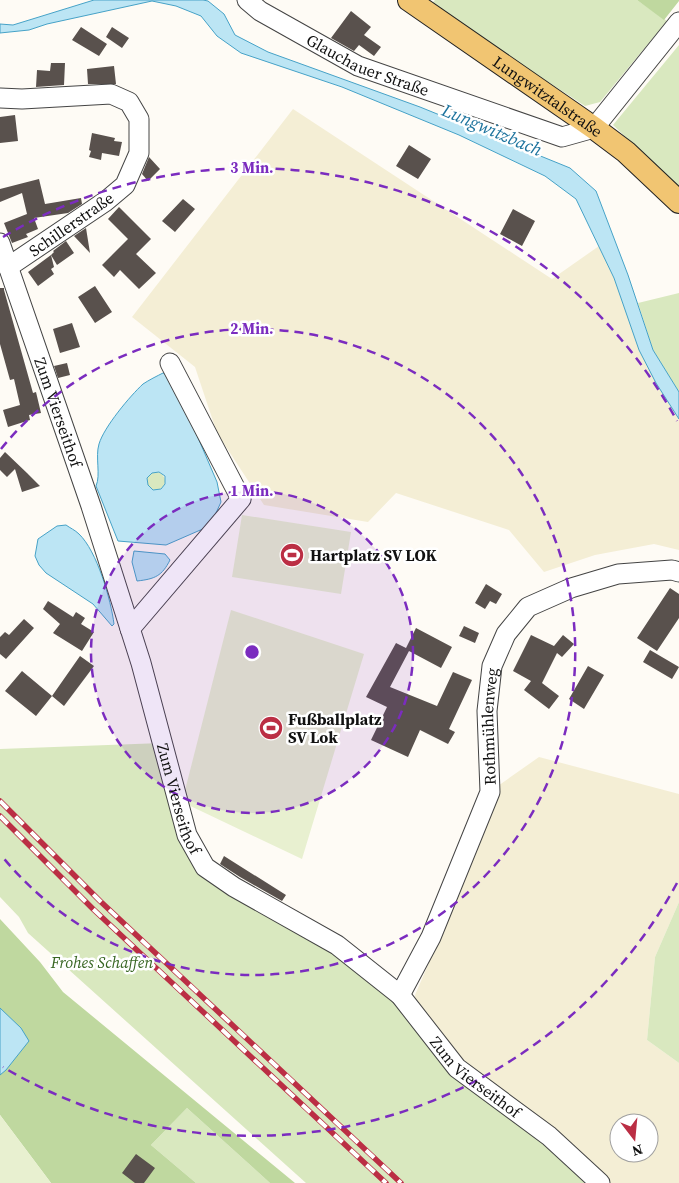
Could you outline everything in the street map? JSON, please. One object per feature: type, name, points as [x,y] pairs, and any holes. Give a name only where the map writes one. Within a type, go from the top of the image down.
[{"type":"main road","name":"Lungwitztalstraße","points":[[409,0],[594,128],[626,152],[679,202]]},
{"type":"street","name":"Glauchauer Straße","points":[[247,0],[260,11],[358,66],[562,137],[594,128]]},
{"type":"street","points":[[594,128],[679,22]]},
{"type":"street","name":"Schillerstraße","points":[[0,98],[22,99],[111,94],[129,102],[140,119],[140,154],[125,185],[106,201],[8,267]]},
{"type":"street","name":"Zum Vierseithof","points":[[0,242],[91,506],[141,663],[187,835],[205,867],[234,887],[337,945],[400,995],[456,1068],[548,1136],[600,1183]]},
{"type":"street","points":[[130,629],[241,499],[170,363]]},
{"type":"street","name":"Rothmühlenweg","points":[[400,995],[431,937],[490,792],[487,711],[492,666],[506,634],[528,607],[571,588],[618,574],[672,570],[679,572]]},
{"type":"shaded area","points":[[293,109],[552,279],[599,246],[614,278],[656,383],[679,419],[679,550],[654,544],[595,555],[544,572],[509,530],[396,493],[368,522],[264,505],[217,433],[195,367],[132,317]]},
{"type":"shaded area","points":[[539,757],[679,794],[679,902],[655,957],[647,1040],[679,1063],[679,1183],[609,1183],[462,1066],[416,1010],[415,995],[457,898],[495,788]]},
{"type":"green space","points":[[435,0],[637,0],[667,21],[600,102],[585,106],[430,5]]},
{"type":"green space","points":[[637,0],[679,0],[679,1],[664,20]]},
{"type":"green space","points":[[679,45],[679,188],[613,125]]},
{"type":"green space","points":[[679,293],[679,392],[653,350],[638,303]]},
{"type":"green space","points":[[156,472],[162,475],[165,481],[162,487],[156,490],[150,487],[147,481],[150,475]]},
{"type":"green space","name":"Hartplatz SV LOK","points":[[242,515],[351,532],[341,594],[232,577]]},
{"type":"green space","name":"Fußballplatz SV Lok","points":[[231,610],[364,654],[302,859],[182,802]]},
{"type":"green space","name":"Frohes Schaffen","points":[[162,743],[205,867],[400,995],[457,1068],[600,1183],[306,1183],[28,933],[19,917],[0,897],[0,749]]},
{"type":"green space","points":[[679,902],[679,1063],[647,1040],[655,957]]},
{"type":"green space","points":[[0,919],[40,962],[63,992],[295,1183],[270,1183],[187,1108],[151,1145],[196,1183],[51,1183],[0,1115]]},
{"type":"green space","points":[[187,1108],[270,1183],[196,1183],[151,1145]]},
{"type":"green space","points":[[0,1115],[51,1183],[0,1183]]},
{"type":"water","points":[[94,0],[208,1],[224,14],[235,35],[268,52],[420,107],[570,168],[596,191],[628,275],[653,350],[679,392],[679,419],[656,383],[639,350],[614,278],[576,199],[545,176],[459,135],[342,87],[241,53],[217,36],[201,16],[176,6],[152,1],[47,24],[29,30],[0,33],[0,24],[13,25]]},
{"type":"water","points":[[163,373],[171,377],[190,419],[217,482],[221,502],[216,513],[205,528],[166,545],[118,541],[96,486],[99,444],[118,412],[131,396],[143,384]],"holes":[[[159,472],[165,476],[165,484],[161,489],[153,490],[148,485],[147,478],[152,473]]]},
{"type":"water","points":[[66,525],[86,542],[92,552],[110,602],[114,624],[112,626],[93,604],[46,573],[39,565],[35,556],[38,539],[57,526]]},
{"type":"water","points":[[134,551],[165,554],[170,560],[164,570],[157,576],[137,581],[132,562]]},
{"type":"water","points":[[0,1008],[21,1028],[29,1041],[0,1075]]},
{"type":"building","points":[[351,11],[371,27],[364,35],[381,47],[374,56],[359,45],[354,51],[331,38]]},
{"type":"building","points":[[81,27],[107,44],[99,56],[72,40]]},
{"type":"building","points":[[112,27],[129,38],[122,48],[106,37]]},
{"type":"building","points":[[51,63],[65,63],[64,85],[36,87],[37,70],[50,71]]},
{"type":"building","points":[[114,66],[116,84],[88,84],[87,69]]},
{"type":"building","points":[[15,115],[18,141],[0,143],[0,117]]},
{"type":"building","points":[[92,133],[115,138],[114,141],[122,142],[119,156],[102,153],[101,160],[89,157]]},
{"type":"building","points":[[409,145],[431,159],[418,179],[396,166]]},
{"type":"building","points":[[149,157],[160,169],[148,181],[142,174]]},
{"type":"building","points":[[39,179],[45,204],[81,198],[82,204],[68,213],[34,218],[38,229],[26,234],[28,237],[12,243],[4,223],[27,214],[22,193],[0,202],[0,189]]},
{"type":"building","points":[[183,199],[195,209],[175,232],[162,221]]},
{"type":"building","points":[[119,207],[151,239],[136,254],[156,273],[139,289],[120,270],[114,277],[102,265],[128,239],[108,219]]},
{"type":"building","points":[[513,209],[535,221],[522,246],[500,234]]},
{"type":"building","points":[[86,228],[90,253],[74,236]]},
{"type":"building","points":[[66,241],[74,253],[57,265],[51,255],[53,251]]},
{"type":"building","points":[[51,255],[54,267],[51,269],[54,274],[38,286],[28,272]]},
{"type":"building","points":[[95,286],[112,312],[95,323],[78,297]]},
{"type":"building","points":[[0,288],[4,288],[33,393],[36,392],[41,413],[29,415],[30,420],[8,427],[3,410],[20,405],[14,379],[10,380],[0,344]]},
{"type":"building","points":[[72,323],[80,347],[60,353],[53,329]]},
{"type":"building","points":[[67,363],[70,375],[58,378],[54,366]]},
{"type":"building","points":[[5,452],[40,486],[22,492],[15,469],[7,477],[0,470],[0,458]]},
{"type":"building","points":[[486,584],[502,594],[496,604],[490,601],[485,609],[475,603]]},
{"type":"building","points":[[670,588],[679,594],[679,618],[657,651],[637,638]]},
{"type":"building","points":[[48,601],[73,617],[76,612],[85,618],[81,624],[94,632],[82,651],[53,633],[60,624],[43,609]]},
{"type":"building","points":[[24,619],[34,628],[6,659],[0,654],[0,637],[5,632],[9,635]]},
{"type":"building","points":[[464,626],[479,633],[475,643],[459,636]]},
{"type":"building","points":[[416,628],[452,647],[441,668],[409,651],[390,687],[437,706],[453,672],[472,680],[449,729],[455,732],[448,744],[420,730],[408,757],[371,740],[387,707],[366,697],[396,643],[406,648]]},
{"type":"building","points":[[531,635],[554,646],[563,635],[574,644],[562,657],[557,653],[542,683],[559,696],[549,709],[524,690],[531,681],[513,671]]},
{"type":"building","points":[[650,650],[679,667],[672,679],[643,662]]},
{"type":"building","points":[[80,656],[94,666],[64,706],[52,696]]},
{"type":"building","points":[[588,666],[604,675],[584,709],[569,699]]},
{"type":"building","points":[[22,671],[52,696],[36,716],[5,691]]},
{"type":"building","points":[[224,856],[286,895],[282,901],[220,864]]},
{"type":"building","points":[[136,1154],[155,1168],[144,1183],[135,1183],[122,1173]]},
{"type":"railway","points":[[0,801],[100,901],[401,1183]]},
{"type":"railway","points":[[0,816],[93,909],[386,1183]]},
{"type":"place","name":"Hartplatz SV LOK","points":[[292,555]]},
{"type":"place","name":"Fußballplatz SV Lok","points":[[271,728]]},
{"type":"water label","name":"Lungwitzbach","points":[[492,130]]}]
